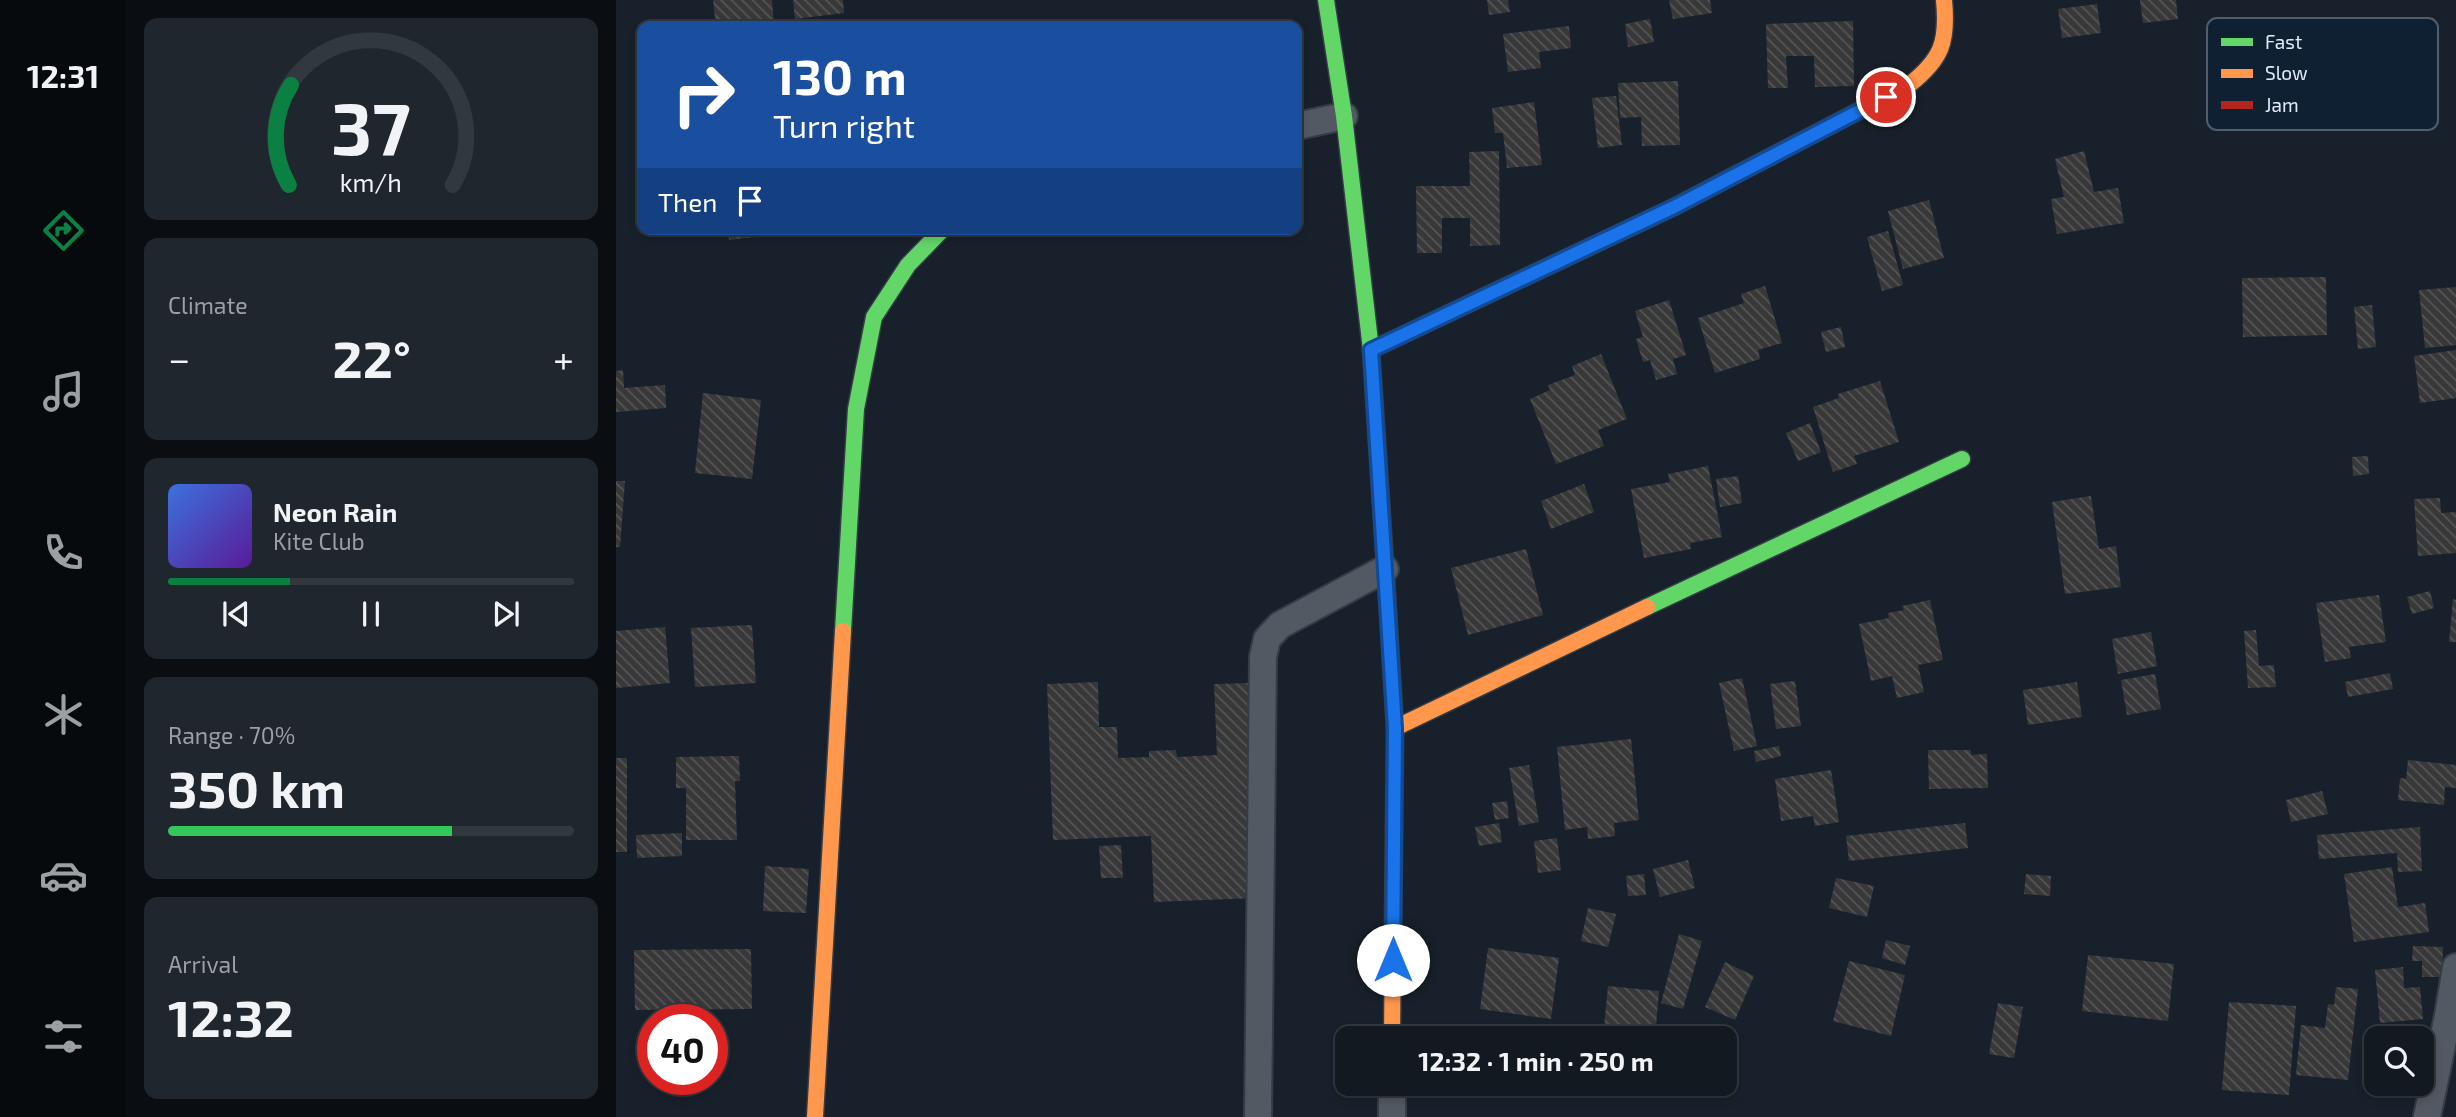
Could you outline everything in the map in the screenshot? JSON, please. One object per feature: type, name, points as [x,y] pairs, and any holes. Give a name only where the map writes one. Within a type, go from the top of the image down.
[{"type":"street","points":[[1326,0],[1344,117],[1371,350],[1395,728],[1392,1026]]},
{"type":"street","points":[[1371,350],[1674,207],[1909,85],[1928,71],[1940,56],[1945,38],[1944,0]]},
{"type":"street","points":[[1302,125],[1344,117]]},
{"type":"street","points":[[815,1117],[856,409],[874,317],[908,265],[937,235]]},
{"type":"street","points":[[1395,728],[1962,459]]},
{"type":"street","points":[[1258,1117],[1262,678],[1267,639],[1280,625],[1385,569]]},
{"type":"street","points":[[2427,1117],[2456,967]]},
{"type":"street","points":[[1392,1096],[1392,1117]]},
{"type":"building","points":[[713,0],[772,0],[774,21],[715,21]]},
{"type":"building","points":[[793,0],[843,0],[844,13],[795,19]]},
{"type":"building","points":[[1487,0],[1508,0],[1510,12],[1489,15]]},
{"type":"building","points":[[1669,0],[1710,0],[1712,13],[1673,19]]},
{"type":"building","points":[[2140,0],[2176,0],[2178,19],[2143,23]]},
{"type":"building","points":[[2097,4],[2101,33],[2062,38],[2058,9]]},
{"type":"building","points":[[1650,19],[1654,42],[1628,47],[1625,24]]},
{"type":"building","points":[[1853,21],[1854,86],[1815,87],[1814,56],[1786,56],[1788,88],[1768,88],[1766,24]]},
{"type":"building","points":[[1569,26],[1571,48],[1539,52],[1541,68],[1508,72],[1503,34]]},
{"type":"building","points":[[1678,81],[1680,145],[1642,146],[1641,117],[1620,118],[1618,83]]},
{"type":"building","points":[[1616,96],[1622,145],[1598,148],[1592,98]]},
{"type":"building","points":[[1534,102],[1542,165],[1507,168],[1503,133],[1495,133],[1492,108]]},
{"type":"building","points":[[1499,151],[1500,245],[1470,246],[1470,218],[1442,218],[1442,253],[1417,253],[1416,186],[1470,186],[1469,152]]},
{"type":"building","points":[[2084,151],[2094,192],[2118,188],[2124,223],[2057,234],[2051,199],[2064,197],[2055,159]]},
{"type":"building","points":[[1929,200],[1944,258],[1903,269],[1888,211]]},
{"type":"building","points":[[1888,231],[1903,285],[1882,291],[1867,237]]},
{"type":"building","points":[[729,235],[763,236],[729,240]]},
{"type":"building","points":[[2326,277],[2327,335],[2243,337],[2242,278]]},
{"type":"building","points":[[1765,286],[1782,343],[1758,350],[1760,359],[1715,373],[1698,318],[1744,303],[1741,294]]},
{"type":"building","points":[[2456,287],[2456,345],[2425,348],[2419,290]]},
{"type":"building","points":[[1669,300],[1686,355],[1673,359],[1677,374],[1656,380],[1650,360],[1643,362],[1636,339],[1643,337],[1635,311]]},
{"type":"building","points":[[2372,305],[2376,347],[2358,349],[2354,307]]},
{"type":"building","points":[[1841,327],[1845,347],[1826,352],[1821,332]]},
{"type":"building","points":[[2456,350],[2456,398],[2420,403],[2414,356]]},
{"type":"building","points":[[1601,354],[1627,419],[1598,430],[1604,446],[1556,464],[1530,399],[1550,390],[1548,385],[1575,375],[1572,366]]},
{"type":"building","points":[[623,370],[624,388],[665,385],[666,408],[616,412],[616,371]]},
{"type":"building","points":[[1880,381],[1899,442],[1854,456],[1857,464],[1833,472],[1813,407],[1839,398],[1838,394]]},
{"type":"building","points":[[703,393],[761,400],[752,479],[695,473]]},
{"type":"building","points":[[1810,423],[1821,452],[1798,461],[1786,433]]},
{"type":"building","points":[[2368,456],[2369,474],[2353,476],[2352,457]]},
{"type":"building","points":[[1708,466],[1722,537],[1690,543],[1691,549],[1644,558],[1631,489],[1670,482],[1668,474]]},
{"type":"building","points":[[1738,476],[1742,503],[1720,507],[1716,479]]},
{"type":"building","points":[[616,481],[625,481],[620,547],[616,547]]},
{"type":"building","points":[[1584,484],[1594,512],[1551,529],[1541,501]]},
{"type":"building","points":[[2091,496],[2099,549],[2116,546],[2121,587],[2065,594],[2052,502]]},
{"type":"building","points":[[2440,498],[2441,513],[2456,512],[2456,553],[2418,556],[2414,499]]},
{"type":"building","points":[[1526,549],[1543,615],[1468,635],[1451,568]]},
{"type":"building","points":[[2430,591],[2434,608],[2412,614],[2407,597]]},
{"type":"building","points":[[2379,595],[2386,642],[2349,647],[2351,658],[2325,662],[2316,603]]},
{"type":"building","points":[[2453,599],[2456,600],[2456,642],[2449,642]]},
{"type":"building","points":[[1930,600],[1943,660],[1918,665],[1924,692],[1897,698],[1892,676],[1871,681],[1859,624],[1889,618],[1888,613],[1904,610],[1902,606]]},
{"type":"building","points":[[752,625],[756,683],[695,687],[691,628]]},
{"type":"building","points":[[665,627],[670,683],[616,688],[616,631]]},
{"type":"building","points":[[2256,630],[2259,666],[2274,665],[2276,687],[2248,688],[2244,631]]},
{"type":"building","points":[[2151,632],[2157,666],[2118,674],[2112,639]]},
{"type":"building","points":[[2390,673],[2393,689],[2348,697],[2345,682]]},
{"type":"building","points":[[2155,674],[2161,709],[2127,715],[2121,680]]},
{"type":"building","points":[[1742,678],[1757,746],[1734,751],[1719,683]]},
{"type":"building","points":[[1795,681],[1801,726],[1776,729],[1770,684]]},
{"type":"building","points":[[1098,682],[1099,727],[1117,727],[1118,758],[1149,757],[1149,751],[1176,750],[1177,757],[1217,755],[1214,684],[1249,683],[1257,898],[1154,902],[1151,836],[1053,840],[1047,684]]},
{"type":"building","points":[[2077,682],[2082,717],[2028,725],[2023,690]]},
{"type":"building","points":[[1631,739],[1639,820],[1614,823],[1615,836],[1588,839],[1587,827],[1565,830],[1557,747]]},
{"type":"building","points":[[1779,746],[1781,756],[1756,762],[1754,751]]},
{"type":"building","points":[[1928,750],[1971,750],[1971,755],[1987,754],[1988,788],[1929,789]]},
{"type":"building","points":[[739,756],[740,781],[735,781],[737,840],[686,840],[686,788],[676,788],[676,757]]},
{"type":"building","points":[[616,758],[627,758],[627,852],[616,852]]},
{"type":"building","points":[[2408,760],[2456,765],[2456,788],[2445,787],[2444,805],[2398,800],[2400,778],[2406,779]]},
{"type":"building","points":[[1529,765],[1539,822],[1519,826],[1509,768]]},
{"type":"building","points":[[1831,770],[1839,822],[1815,826],[1813,816],[1781,821],[1775,779]]},
{"type":"building","points":[[2322,791],[2328,814],[2291,822],[2286,800]]},
{"type":"building","points":[[1507,801],[1509,818],[1495,820],[1492,803]]},
{"type":"building","points":[[1499,823],[1502,842],[1479,846],[1475,827]]},
{"type":"building","points":[[1965,823],[1968,848],[1849,861],[1846,836]]},
{"type":"building","points":[[2420,827],[2422,871],[2398,872],[2397,853],[2319,859],[2317,835]]},
{"type":"building","points":[[682,833],[682,856],[637,858],[636,835]]},
{"type":"building","points":[[1557,838],[1561,870],[1538,873],[1534,841]]},
{"type":"building","points":[[1121,845],[1123,878],[1101,878],[1099,846]]},
{"type":"building","points":[[1688,860],[1695,888],[1660,897],[1653,869]]},
{"type":"building","points":[[765,866],[809,869],[806,913],[763,911]]},
{"type":"building","points":[[2392,867],[2398,907],[2425,903],[2429,932],[2354,942],[2344,874]]},
{"type":"building","points":[[1644,874],[1646,895],[1628,896],[1626,876]]},
{"type":"building","points":[[2026,874],[2051,876],[2050,896],[2024,894]]},
{"type":"building","points":[[1836,878],[1874,886],[1867,917],[1829,908]]},
{"type":"building","points":[[1588,908],[1616,914],[1608,947],[1581,941]]},
{"type":"building","points":[[1679,934],[1702,941],[1683,1009],[1661,1003]]},
{"type":"building","points":[[1886,940],[1910,946],[1905,965],[1882,958]]},
{"type":"building","points":[[2413,946],[2443,947],[2442,977],[2422,977],[2422,961],[2412,961]]},
{"type":"building","points":[[1488,948],[1559,958],[1551,1019],[1480,1009]]},
{"type":"building","points":[[751,949],[752,1009],[728,1009],[728,1004],[637,1004],[635,1010],[634,950]]},
{"type":"building","points":[[2088,955],[2174,964],[2168,1021],[2082,1011]]},
{"type":"building","points":[[1849,961],[1905,975],[1891,1036],[1833,1021]]},
{"type":"building","points":[[1725,962],[1754,976],[1735,1020],[1705,1007]]},
{"type":"building","points":[[2403,967],[2404,988],[2420,987],[2423,1019],[2380,1023],[2375,970]]},
{"type":"building","points":[[1608,986],[1659,991],[1656,1026],[1604,1026]]},
{"type":"building","points":[[2336,987],[2358,989],[2348,1080],[2296,1075],[2301,1025],[2325,1028],[2328,1004],[2334,1005]]},
{"type":"building","points":[[2229,1002],[2296,1006],[2289,1095],[2222,1090]]},
{"type":"building","points":[[1998,1003],[2023,1007],[2014,1058],[1989,1054]]},
{"type":"traffic: fast","points":[[1326,0],[1344,116],[1371,350],[1386,579]]},
{"type":"traffic: fast","points":[[843,631],[856,409],[874,317],[908,265],[937,235]]},
{"type":"traffic: fast","points":[[1647,607],[1962,459]]},
{"type":"traffic: slow","points":[[1737,174],[1909,85],[1920,76],[1936,58],[1940,48],[1945,27],[1944,0]]},
{"type":"traffic: slow","points":[[1386,579],[1395,728],[1392,1026]]},
{"type":"traffic: slow","points":[[1395,728],[1647,607]]},
{"type":"traffic: slow","points":[[815,1117],[843,631]]},
{"type":"traffic: jam","points":[[1371,350],[1674,207],[1737,174]]},
{"type":"route","points":[[1393,960],[1395,728],[1371,350],[1674,207],[1886,97]]}]
